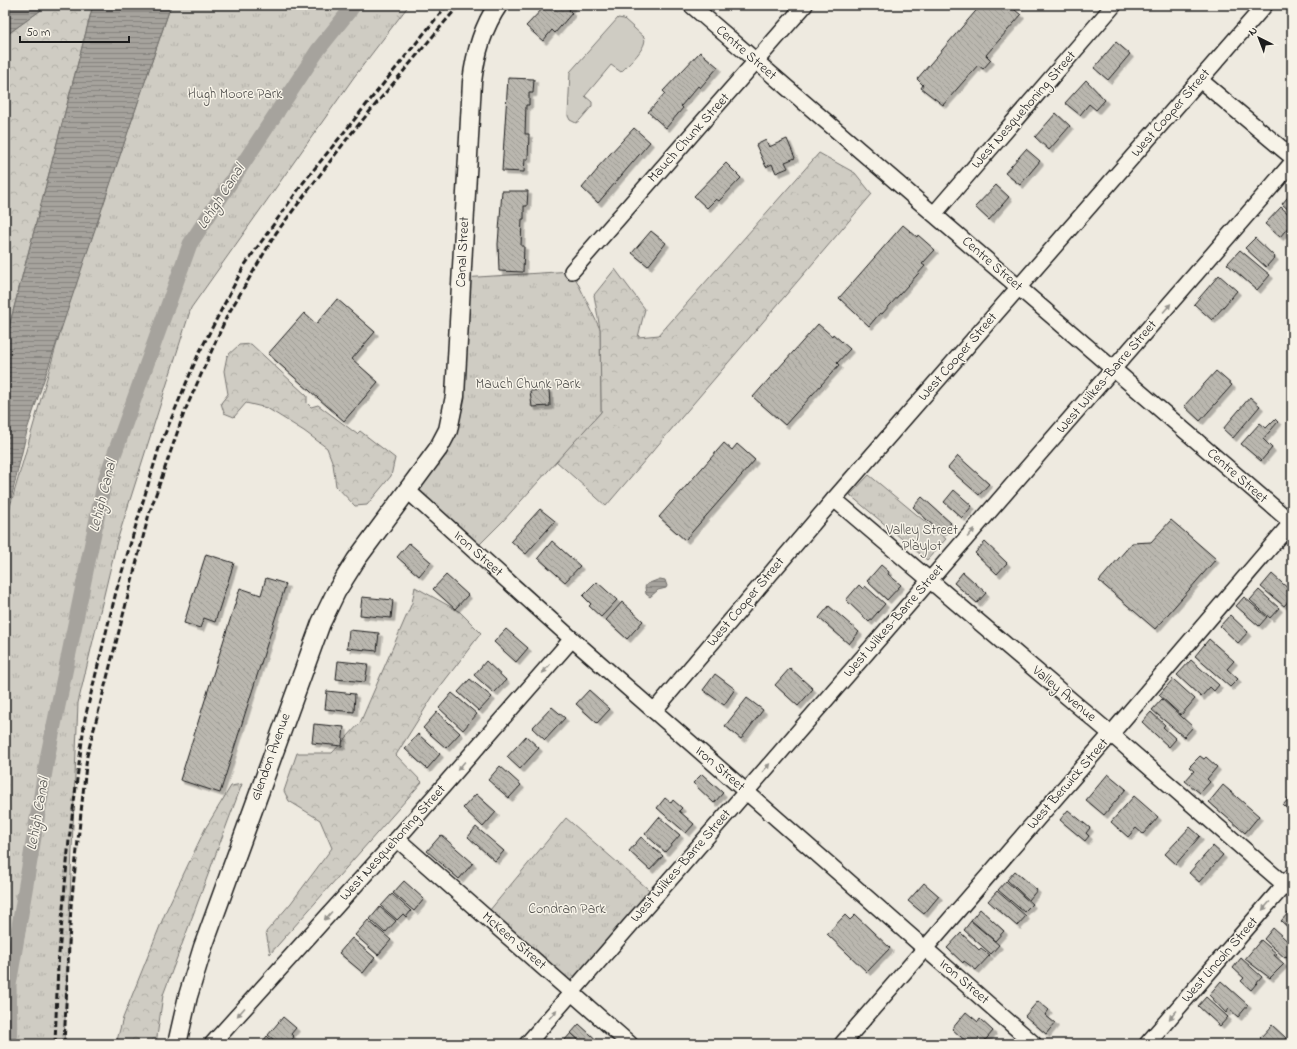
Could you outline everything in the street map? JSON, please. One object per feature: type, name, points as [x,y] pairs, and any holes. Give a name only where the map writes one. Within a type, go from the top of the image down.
[{"type":"street","name":"Canal Street","points":[[408,491],[438,449],[448,430],[453,411],[472,82],[482,37],[498,5]]},
{"type":"street","name":"Centre Street","points":[[691,5],[1292,523]]},
{"type":"street","name":"Mauch Chunk Street","points":[[572,271],[757,62],[805,5]]},
{"type":"street","name":"West Nesquehoning Street","points":[[934,214],[1115,5]]},
{"type":"street","name":"West Cooper Street","points":[[654,711],[834,498],[1265,5]]},
{"type":"street","points":[[1200,80],[1292,157]]},
{"type":"street","name":"West Wilkes-Barre Street","points":[[527,1044],[1292,162]]},
{"type":"street","name":"Iron Street","points":[[408,491],[572,639],[832,869],[1034,1044]]},
{"type":"street","name":"Glendon Avenue","points":[[177,1044],[187,1002],[203,947],[318,630],[344,578],[408,491]]},
{"type":"street","name":"Valley Avenue","points":[[834,498],[1289,884]]},
{"type":"street","name":"West Berwick Street","points":[[842,1044],[1292,523]]},
{"type":"street","name":"West Nesquehoning Street","points":[[212,1044],[397,839],[572,639]]},
{"type":"street","name":"McKeen Street","points":[[397,839],[630,1044]]},
{"type":"street","name":"West Lincoln Street","points":[[1147,1044],[1289,884]]},
{"type":"green space","points":[[48,5],[93,5],[5,342],[5,36]]},
{"type":"green space","name":"Hugh Moore Park","points":[[171,5],[409,5],[354,77],[191,308],[117,541],[78,703],[64,1044],[5,1044],[5,524],[63,322]]},
{"type":"green space","points":[[618,18],[624,19],[644,37],[644,45],[633,60],[621,72],[611,65],[585,96],[592,102],[592,106],[576,123],[570,120],[568,116],[570,72]]},
{"type":"green space","points":[[819,153],[855,173],[872,194],[606,506],[556,461],[601,412],[600,329],[594,295],[615,269],[645,309],[638,337],[659,335]]},
{"type":"green space","name":"Mauch Chunk Park","points":[[572,271],[600,329],[601,412],[503,521],[474,550],[408,491],[453,411],[462,278]]},
{"type":"green space","points":[[251,344],[307,396],[307,403],[311,407],[318,405],[357,434],[360,431],[395,458],[391,476],[367,505],[355,506],[336,486],[333,464],[327,448],[304,431],[267,408],[246,403],[234,417],[224,413],[221,403],[228,394],[224,371],[227,356],[239,345]]},
{"type":"green space","name":"Valley Street Playlot","points":[[869,475],[946,539],[927,560],[850,495]]},
{"type":"green space","points":[[415,587],[460,612],[481,633],[433,696],[396,755],[422,782],[270,954],[266,932],[291,903],[332,848],[320,820],[289,801],[284,791],[297,753],[332,753],[360,723],[412,603]]},
{"type":"green space","points":[[242,784],[163,995],[156,1044],[116,1044],[123,1018],[166,911],[205,829],[231,786]]},
{"type":"green space","name":"Condran Park","points":[[566,818],[655,895],[572,992],[485,916]]},
{"type":"shaded area","points":[[5,5],[48,5],[5,36]]},
{"type":"shaded area","points":[[93,5],[171,5],[28,427],[5,524],[5,342]]},
{"type":"shaded area","points":[[660,579],[665,580],[667,586],[666,588],[658,590],[650,597],[646,594],[645,587],[647,584]]},
{"type":"building","points":[[546,5],[573,5],[569,10],[572,13],[555,33],[552,30],[543,41],[526,26]]},
{"type":"building","points":[[981,5],[1009,5],[1021,15],[986,55],[991,60],[983,69],[978,65],[943,105],[921,88],[923,85],[917,79]]},
{"type":"building","points":[[1116,42],[1130,54],[1108,80],[1094,68]]},
{"type":"building","points":[[700,52],[718,67],[700,88],[698,86],[681,106],[683,108],[666,128],[648,112],[665,93],[663,91]]},
{"type":"building","points":[[508,78],[534,79],[533,93],[529,93],[529,105],[526,105],[525,134],[529,134],[528,159],[525,159],[524,172],[502,171]]},
{"type":"building","points":[[1086,80],[1105,100],[1096,110],[1089,104],[1080,115],[1065,103]]},
{"type":"building","points":[[1056,113],[1070,126],[1049,150],[1035,137]]},
{"type":"building","points":[[634,128],[650,142],[598,203],[582,188],[598,169],[597,168]]},
{"type":"building","points":[[787,139],[795,158],[785,162],[788,168],[776,173],[772,164],[766,167],[756,145],[766,140],[769,147]]},
{"type":"building","points":[[1026,149],[1040,161],[1020,185],[1005,173]]},
{"type":"building","points":[[726,163],[741,178],[719,201],[716,199],[707,208],[694,196]]},
{"type":"building","points":[[996,185],[1009,197],[989,220],[975,207]]},
{"type":"building","points":[[502,191],[528,191],[527,206],[524,206],[524,219],[522,219],[521,246],[524,246],[523,272],[499,271],[498,244]]},
{"type":"building","points":[[1292,192],[1292,213],[1282,204]]},
{"type":"building","points":[[1281,207],[1292,217],[1292,227],[1290,225],[1280,237],[1265,224]]},
{"type":"building","points":[[903,225],[917,237],[918,235],[935,250],[922,264],[925,266],[882,314],[880,313],[869,326],[839,298]]},
{"type":"building","points":[[651,231],[666,243],[648,266],[632,253]]},
{"type":"building","points":[[1255,238],[1275,257],[1266,267],[1245,248]]},
{"type":"building","points":[[1240,250],[1270,275],[1257,290],[1227,264]]},
{"type":"building","points":[[1219,275],[1237,291],[1212,320],[1194,304]]},
{"type":"building","points":[[337,299],[375,332],[352,359],[378,382],[344,421],[268,354],[304,313],[316,324]]},
{"type":"building","points":[[818,324],[832,336],[833,334],[850,349],[837,363],[839,365],[785,425],[753,397]]},
{"type":"building","points":[[1216,371],[1232,385],[1200,421],[1184,406]]},
{"type":"building","points":[[549,389],[550,406],[532,407],[530,391]]},
{"type":"building","points":[[1250,397],[1260,406],[1233,438],[1223,429]]},
{"type":"building","points":[[1275,419],[1278,422],[1263,439],[1272,448],[1261,461],[1241,444],[1260,423],[1266,428]]},
{"type":"building","points":[[724,443],[732,450],[737,444],[755,460],[685,540],[659,517]]},
{"type":"building","points":[[958,456],[989,484],[979,495],[948,468]]},
{"type":"building","points":[[954,490],[972,506],[962,518],[944,502]]},
{"type":"building","points":[[922,497],[951,523],[941,533],[913,507]]},
{"type":"building","points":[[540,509],[555,521],[526,554],[511,541]]},
{"type":"building","points":[[1171,520],[1216,559],[1155,629],[1099,581],[1132,543],[1151,542]]},
{"type":"building","points":[[552,541],[580,566],[565,582],[538,558]]},
{"type":"building","points":[[985,542],[1007,563],[997,574],[975,553]]},
{"type":"building","points":[[409,543],[431,562],[419,576],[397,557]]},
{"type":"building","points":[[206,554],[234,563],[215,622],[204,618],[200,628],[184,623]]},
{"type":"building","points":[[881,565],[889,572],[888,574],[901,585],[887,600],[867,581]]},
{"type":"building","points":[[963,572],[986,593],[977,603],[954,583]]},
{"type":"building","points":[[1272,574],[1292,592],[1292,597],[1284,606],[1261,587]]},
{"type":"building","points":[[446,575],[468,595],[455,609],[433,589]]},
{"type":"building","points":[[266,578],[286,584],[220,793],[180,780],[240,588],[261,595]]},
{"type":"building","points":[[597,582],[617,600],[601,617],[589,606],[591,604],[583,596]]},
{"type":"building","points":[[859,585],[863,589],[865,586],[885,604],[869,622],[846,600]]},
{"type":"building","points":[[1259,590],[1279,608],[1270,618],[1250,600]]},
{"type":"building","points":[[362,597],[393,600],[391,618],[360,615]]},
{"type":"building","points":[[1244,597],[1267,617],[1259,626],[1236,606]]},
{"type":"building","points":[[622,602],[643,621],[627,639],[606,620]]},
{"type":"building","points":[[829,606],[859,632],[849,644],[819,618]]},
{"type":"building","points":[[1230,615],[1248,632],[1238,643],[1220,626]]},
{"type":"building","points":[[506,629],[528,648],[516,662],[494,642]]},
{"type":"building","points":[[349,630],[379,633],[377,651],[347,648]]},
{"type":"building","points":[[1209,639],[1234,661],[1227,669],[1238,679],[1230,687],[1195,656]]},
{"type":"building","points":[[1191,660],[1219,685],[1214,691],[1210,687],[1201,697],[1177,675]]},
{"type":"building","points":[[338,661],[368,664],[365,682],[336,679]]},
{"type":"building","points":[[486,661],[506,680],[494,693],[474,675]]},
{"type":"building","points":[[790,668],[813,689],[798,706],[775,685]]},
{"type":"building","points":[[715,674],[735,689],[724,705],[703,690]]},
{"type":"building","points":[[470,679],[492,697],[479,711],[458,692]]},
{"type":"building","points":[[1173,679],[1195,699],[1181,715],[1159,695]]},
{"type":"building","points":[[589,690],[610,709],[597,723],[576,704]]},
{"type":"building","points":[[327,691],[355,694],[354,712],[325,709]]},
{"type":"building","points":[[452,693],[477,714],[463,730],[439,708]]},
{"type":"building","points":[[747,698],[763,710],[741,739],[725,726]]},
{"type":"building","points":[[1162,699],[1193,727],[1184,737],[1152,710]]},
{"type":"building","points":[[552,707],[565,718],[545,740],[532,728]]},
{"type":"building","points":[[437,712],[460,733],[446,748],[423,728]]},
{"type":"building","points":[[1151,712],[1165,725],[1163,727],[1176,739],[1169,747],[1142,722]]},
{"type":"building","points":[[314,724],[344,727],[342,746],[312,743]]},
{"type":"building","points":[[418,734],[440,754],[427,769],[405,749]]},
{"type":"building","points":[[526,736],[539,748],[520,769],[507,757]]},
{"type":"building","points":[[1200,756],[1204,759],[1206,757],[1217,767],[1207,779],[1210,782],[1200,793],[1185,781],[1194,771],[1189,767]]},
{"type":"building","points":[[500,766],[521,785],[509,798],[488,780]]},
{"type":"building","points":[[702,774],[723,793],[714,803],[693,783]]},
{"type":"building","points":[[1108,774],[1126,789],[1104,815],[1086,800]]},
{"type":"building","points":[[1223,785],[1259,816],[1245,833],[1209,802]]},
{"type":"building","points":[[476,794],[496,812],[483,827],[463,808]]},
{"type":"building","points":[[1292,795],[1292,814],[1283,805]]},
{"type":"building","points":[[1134,796],[1158,817],[1143,834],[1136,828],[1128,837],[1111,822]]},
{"type":"building","points":[[665,798],[671,803],[673,800],[682,808],[679,811],[694,824],[686,833],[657,808]]},
{"type":"building","points":[[1068,810],[1090,828],[1086,833],[1089,836],[1085,841],[1060,820]]},
{"type":"building","points":[[659,817],[680,835],[665,852],[645,834]]},
{"type":"building","points":[[476,827],[504,851],[495,861],[468,837]]},
{"type":"building","points":[[1190,827],[1200,836],[1176,864],[1165,854]]},
{"type":"building","points":[[441,835],[473,863],[459,879],[427,851]]},
{"type":"building","points":[[641,837],[663,856],[650,870],[629,851]]},
{"type":"building","points":[[1213,846],[1223,855],[1199,882],[1189,873]]},
{"type":"building","points":[[1015,871],[1037,890],[1029,900],[1007,880]]},
{"type":"building","points":[[404,881],[424,899],[414,911],[393,893]]},
{"type":"building","points":[[1006,881],[1032,904],[1024,912],[998,890]]},
{"type":"building","points":[[924,883],[939,896],[924,914],[908,901]]},
{"type":"building","points":[[997,891],[1026,916],[1017,926],[988,901]]},
{"type":"building","points":[[392,894],[411,911],[406,917],[403,914],[397,920],[381,906]]},
{"type":"building","points":[[380,907],[396,921],[385,933],[370,919]]},
{"type":"building","points":[[980,909],[1004,931],[995,941],[971,920]]},
{"type":"building","points":[[1289,912],[1292,915],[1292,931],[1281,921]]},
{"type":"building","points":[[845,915],[850,920],[855,915],[890,948],[867,972],[827,934]]},
{"type":"building","points":[[368,920],[391,940],[378,955],[355,935]]},
{"type":"building","points":[[971,921],[999,945],[991,954],[964,930]]},
{"type":"building","points":[[1273,928],[1292,945],[1292,951],[1285,958],[1264,939]]},
{"type":"building","points":[[961,933],[979,950],[981,948],[990,955],[976,970],[964,961],[963,963],[947,948]]},
{"type":"building","points":[[352,938],[375,958],[363,973],[339,953]]},
{"type":"building","points":[[1261,940],[1277,954],[1274,955],[1284,964],[1270,978],[1245,959]]},
{"type":"building","points":[[1241,958],[1262,977],[1251,990],[1241,981],[1244,978],[1233,968]]},
{"type":"building","points":[[1221,981],[1248,1005],[1238,1017],[1229,1009],[1226,1013],[1209,995]]},
{"type":"building","points":[[1206,997],[1228,1017],[1220,1026],[1198,1006]]},
{"type":"building","points":[[1038,1001],[1049,1010],[1045,1015],[1055,1023],[1046,1034],[1025,1016]]},
{"type":"building","points":[[966,1012],[978,1022],[980,1019],[993,1031],[982,1044],[969,1044],[952,1029]]},
{"type":"building","points":[[283,1017],[296,1028],[291,1034],[294,1037],[288,1044],[279,1044],[268,1035]]},
{"type":"building","points":[[579,1024],[601,1044],[583,1044],[571,1033]]},
{"type":"building","points":[[1272,1025],[1286,1038],[1280,1044],[1266,1044],[1260,1038]]},
{"type":"building","points":[[571,1033],[583,1044],[566,1044],[563,1042]]},
{"type":"building","points":[[267,1036],[276,1044],[261,1044]]},
{"type":"waterway","name":"Lehigh Canal","points":[[10,1044],[9,985],[48,754],[105,480],[190,244],[318,50],[354,5]]},
{"type":"railway","points":[[55,1044],[58,965],[69,840],[85,718],[116,592],[159,448],[198,355],[244,266],[303,183],[447,5]]},
{"type":"railway","points":[[64,1044],[71,906],[87,756],[149,514],[184,413],[227,316],[276,233],[350,135],[459,5]]}]
